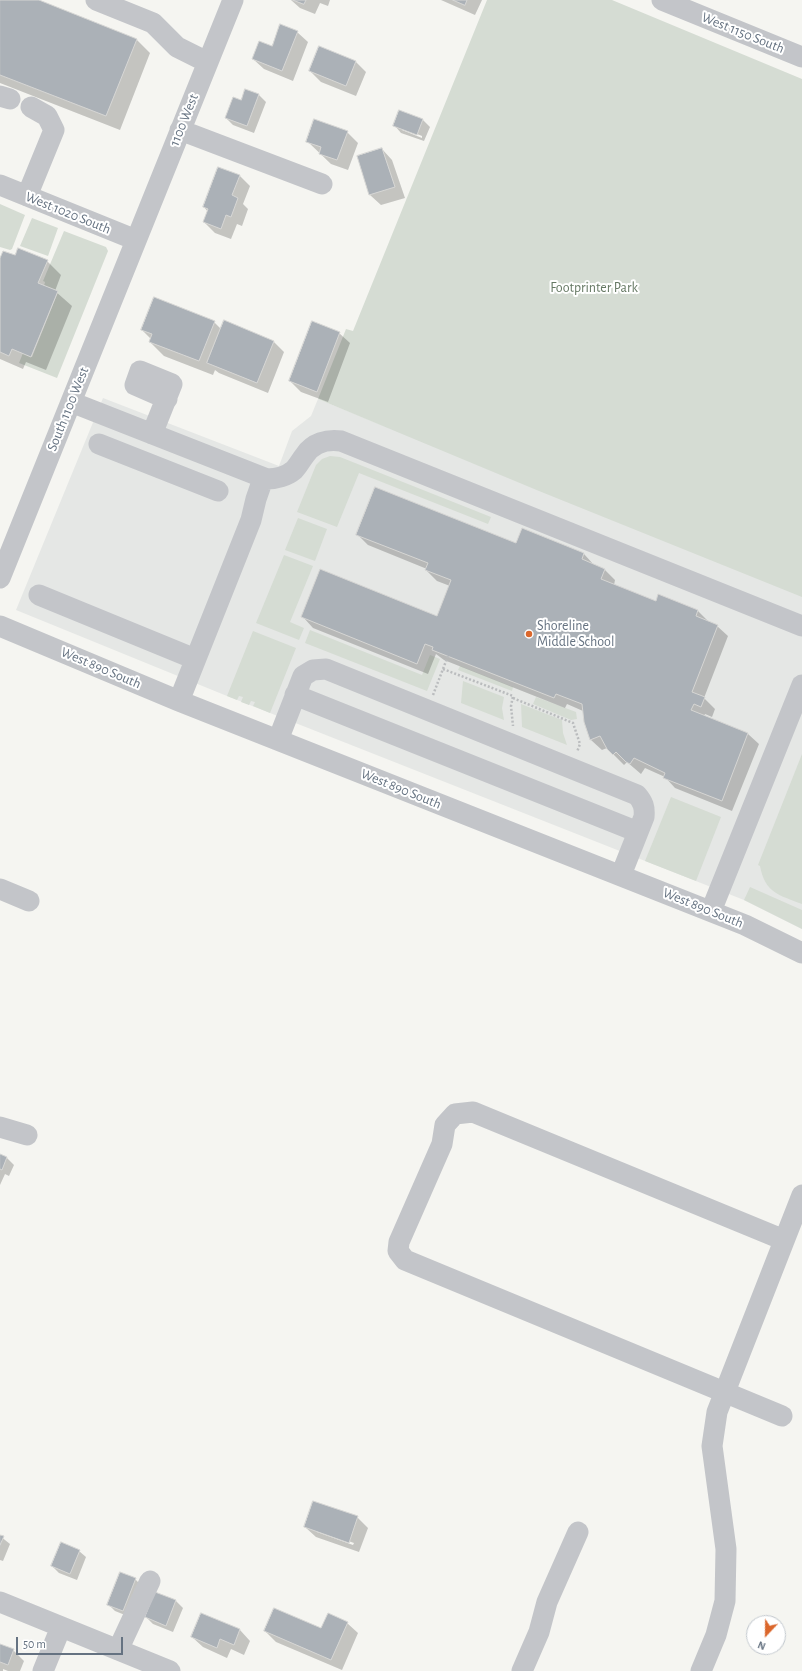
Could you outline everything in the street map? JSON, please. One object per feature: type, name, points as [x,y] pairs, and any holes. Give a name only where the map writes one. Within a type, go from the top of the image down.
[{"type":"street","points":[[96,0],[153,23],[177,47],[207,62]]},
{"type":"street","name":"1100 West","points":[[136,240],[233,0]]},
{"type":"street","name":"West 1150 South","points":[[662,0],[802,57]]},
{"type":"street","points":[[27,196],[54,130],[47,116],[31,107]]},
{"type":"street","points":[[180,130],[322,184]]},
{"type":"street","name":"West 1020 South","points":[[0,185],[136,240]]},
{"type":"street","name":"South 1100 West","points":[[0,578],[136,240]]},
{"type":"street","points":[[152,434],[167,399]]},
{"type":"street","points":[[71,402],[263,479],[275,478],[290,473],[297,467],[307,451],[317,444],[328,441],[341,441],[802,626]]},
{"type":"street","points":[[99,444],[218,492]]},
{"type":"street","points":[[179,476],[189,449]]},
{"type":"street","points":[[179,701],[251,520],[256,498],[263,479]]},
{"type":"street","points":[[39,595],[195,659]]},
{"type":"street","name":"West 890 South","points":[[0,626],[179,701],[712,911],[745,925],[802,953]]},
{"type":"street","points":[[278,740],[303,676],[308,672],[319,669],[326,670],[638,795],[643,801],[645,808],[644,817],[621,875]]},
{"type":"street","points":[[712,911],[802,685]]},
{"type":"street","points":[[295,695],[638,832]]},
{"type":"street","points":[[0,889],[29,901]]},
{"type":"street","points":[[782,1416],[405,1260],[398,1251],[399,1242],[442,1144],[445,1125],[455,1114],[473,1112],[784,1240]]},
{"type":"street","points":[[0,1127],[27,1135]]},
{"type":"street","points":[[701,1671],[716,1635],[725,1601],[726,1549],[712,1446],[717,1412],[802,1195]]},
{"type":"street","points":[[522,1671],[539,1632],[547,1602],[578,1532]]},
{"type":"street","points":[[118,1650],[150,1580]]},
{"type":"street","points":[[0,1602],[170,1671]]},
{"type":"street","points":[[43,1671],[61,1627]]},
{"type":"path","points":[[432,697],[448,656]]},
{"type":"path","points":[[443,669],[513,696],[513,698],[573,723],[580,744],[576,754]]},
{"type":"path","points":[[513,698],[511,706],[513,729]]},
{"type":"shaded area","points":[[103,398],[279,466],[292,431],[311,416],[318,399],[802,596],[802,929],[744,900],[227,696],[16,610]]},
{"type":"green space","name":"Footprinter Park","points":[[487,0],[612,0],[802,79],[802,597],[539,491],[318,399],[346,329],[353,331]]},
{"type":"green space","points":[[0,204],[25,215],[12,249],[10,250],[0,247]]},
{"type":"green space","points":[[32,218],[58,228],[48,256],[20,246]]},
{"type":"green space","points":[[64,231],[106,247],[108,251],[57,378],[19,363],[23,353],[32,357],[58,292],[44,286],[45,282],[43,281]]},
{"type":"green space","points":[[330,456],[340,457],[491,517],[488,524],[359,473],[337,527],[297,512],[316,465],[322,459]]},
{"type":"green space","points":[[298,518],[327,529],[315,561],[285,550]]},
{"type":"green space","points":[[284,555],[313,566],[290,622],[304,628],[299,640],[256,623]]},
{"type":"green space","points":[[310,630],[422,675],[430,655],[440,659],[427,691],[305,643]]},
{"type":"green space","points":[[253,631],[296,648],[270,713],[253,706],[255,702],[251,701],[249,705],[241,702],[243,697],[239,696],[237,700],[227,696]]},
{"type":"green space","points":[[460,666],[513,687],[512,691],[458,670]]},
{"type":"green space","points":[[463,681],[504,697],[502,708],[504,720],[461,703]]},
{"type":"green space","points":[[536,697],[576,712],[577,719],[571,720],[533,704]]},
{"type":"green space","points":[[521,704],[562,720],[563,733],[567,745],[522,727]]},
{"type":"green space","points":[[802,754],[802,904],[780,895],[769,888],[762,875],[760,866],[758,865]]},
{"type":"green space","points":[[671,797],[721,817],[696,881],[645,861]]},
{"type":"green space","points":[[750,887],[802,910],[802,929],[744,900]]},
{"type":"building","points":[[0,0],[39,0],[137,39],[106,116],[0,75]]},
{"type":"building","points":[[293,0],[306,0],[304,4]]},
{"type":"building","points":[[453,0],[467,0],[465,5]]},
{"type":"building","points":[[280,24],[298,31],[282,71],[252,59],[259,41],[272,46]]},
{"type":"building","points":[[319,46],[356,61],[346,86],[309,71]]},
{"type":"building","points":[[245,89],[259,94],[247,126],[225,118],[233,97],[241,100]]},
{"type":"building","points":[[399,110],[423,119],[417,135],[393,126]]},
{"type":"building","points":[[314,119],[348,131],[337,160],[319,154],[321,147],[306,142]]},
{"type":"building","points":[[382,148],[395,187],[369,195],[357,156]]},
{"type":"building","points":[[218,167],[240,175],[232,195],[238,198],[231,217],[226,215],[221,229],[203,222],[208,209],[203,207]]},
{"type":"building","points":[[18,248],[48,260],[38,283],[58,291],[31,357],[12,349],[9,356],[0,352],[0,258],[3,251],[15,255]]},
{"type":"building","points":[[154,297],[215,321],[199,361],[149,342],[152,334],[141,330]]},
{"type":"building","points":[[224,320],[274,341],[257,383],[207,363]]},
{"type":"building","points":[[312,321],[340,332],[317,392],[289,381]]},
{"type":"building","name":"Shoreline Middle School","points":[[375,487],[516,543],[522,528],[584,553],[582,559],[605,569],[601,579],[656,601],[658,594],[698,610],[696,616],[718,625],[692,692],[705,697],[701,707],[694,704],[691,710],[748,733],[722,801],[663,778],[665,773],[634,758],[630,764],[626,762],[616,752],[613,755],[607,749],[600,736],[590,740],[584,722],[582,704],[556,694],[554,698],[432,650],[433,647],[425,644],[417,664],[301,617],[320,569],[437,616],[451,580],[425,570],[428,563],[356,535]]},
{"type":"building","points":[[0,1154],[7,1157],[2,1170],[0,1169]]},
{"type":"building","points":[[313,1501],[358,1516],[349,1543],[304,1527]]},
{"type":"building","points":[[0,1535],[4,1536],[0,1545]]},
{"type":"building","points":[[61,1542],[80,1550],[70,1574],[51,1566]]},
{"type":"building","points":[[120,1572],[136,1578],[123,1611],[107,1605]]},
{"type":"building","points":[[155,1592],[176,1600],[166,1626],[145,1617]]},
{"type":"building","points":[[274,1608],[321,1628],[328,1613],[348,1622],[331,1660],[264,1631]]},
{"type":"building","points":[[201,1613],[240,1629],[234,1645],[220,1639],[217,1648],[191,1637]]},
{"type":"building","points":[[0,1644],[14,1649],[8,1665],[0,1662]]},
{"type":"place","name":"Shoreline Middle School","points":[[529,634]]}]
